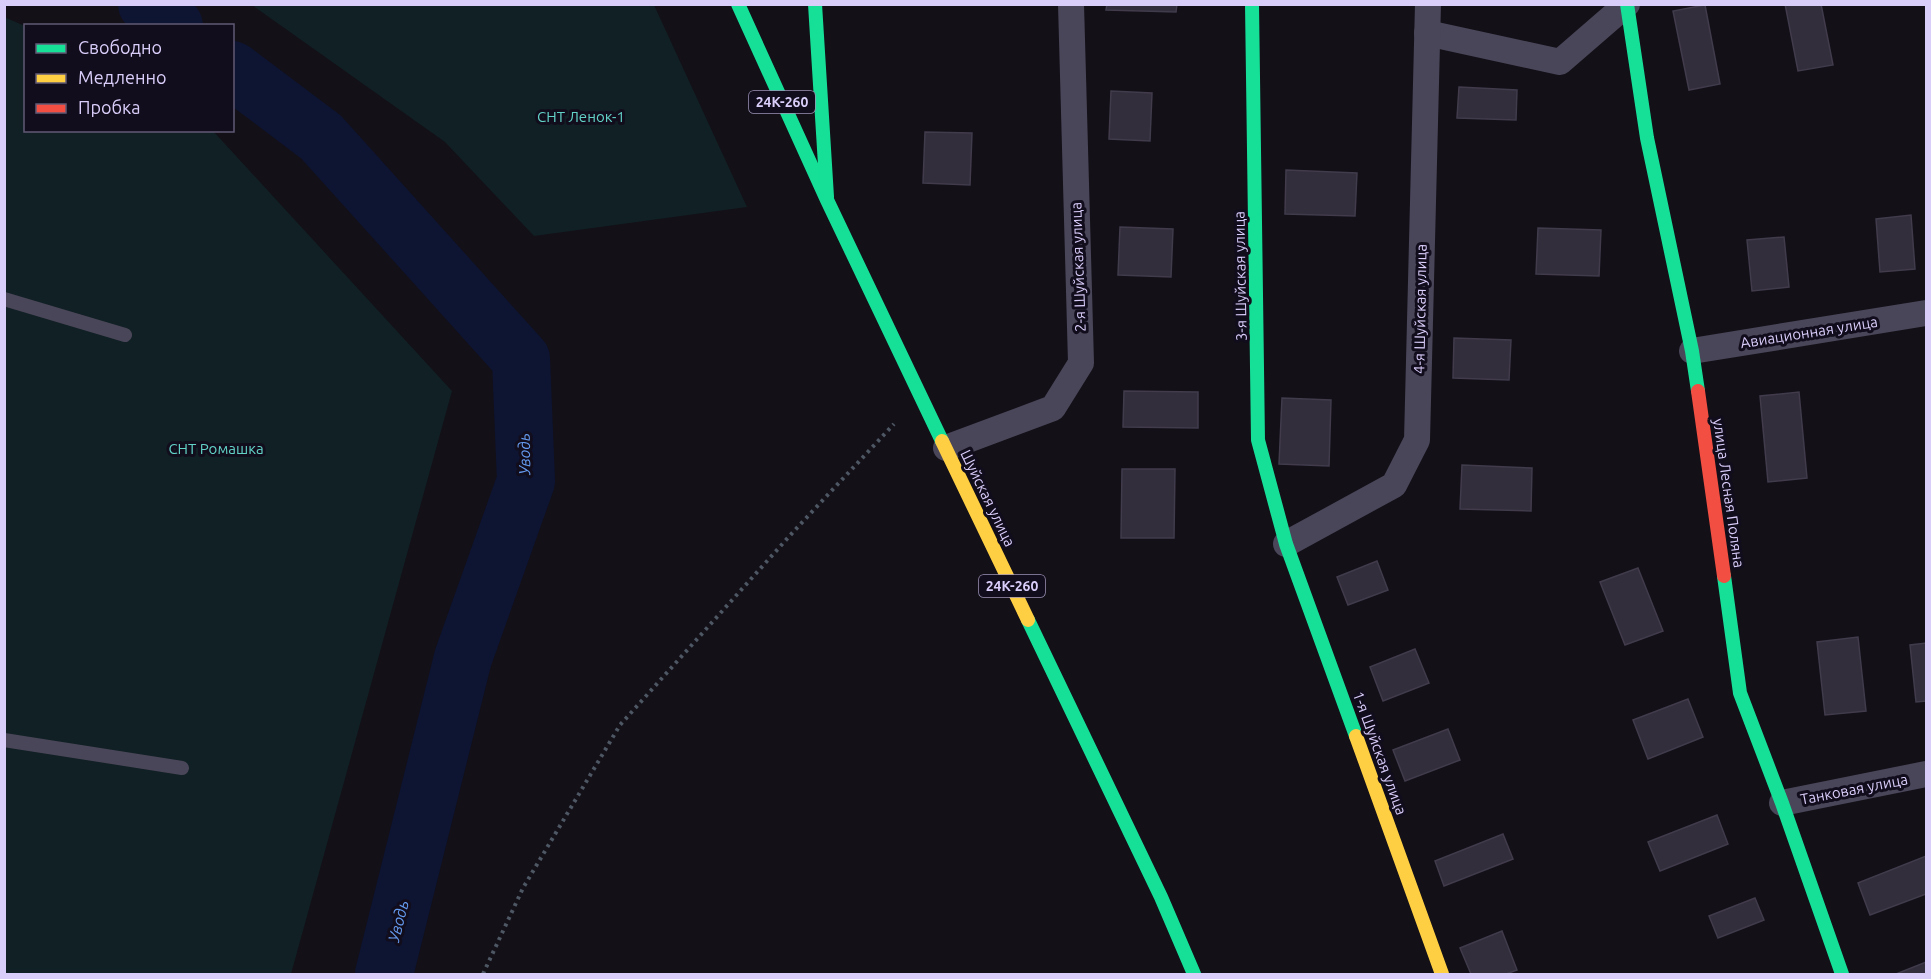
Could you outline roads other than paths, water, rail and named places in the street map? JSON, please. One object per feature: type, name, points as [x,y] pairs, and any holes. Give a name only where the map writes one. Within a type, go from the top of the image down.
[{"type":"street","name":"24К-260","points":[[738,4],[827,200]]},
{"type":"street","points":[[815,4],[827,200]]},
{"type":"street","name":"2-я Шуйская улица","points":[[946,448],[1053,408],[1081,363],[1071,4]]},
{"type":"street","name":"3-я Шуйская улица","points":[[1252,4],[1258,440],[1286,544]]},
{"type":"street","name":"4-я Шуйская улица","points":[[1286,544],[1394,485],[1417,440],[1428,4]]},
{"type":"street","points":[[1427,33],[1560,62],[1627,5]]},
{"type":"street","name":"улица Лесная Поляна","points":[[1627,5],[1647,138],[1692,351],[1740,693],[1782,803],[1842,975]]},
{"type":"street","name":"Шуйская улица","points":[[827,200],[1161,897],[1194,975]]},
{"type":"street","name":"Авиационная улица","points":[[1692,351],[1926,313]]},
{"type":"street","name":"1-я Шуйская улица","points":[[1286,544],[1442,975]]},
{"type":"street","name":"Танковая улица","points":[[1782,803],[1926,774]]},
{"type":"lane","points":[[4,299],[125,335]]},
{"type":"lane","points":[[4,740],[182,768]]},
{"type":"waterway","name":"Уводь","points":[[147,4],[172,24]]},
{"type":"waterway","name":"Уводь","points":[[234,72],[321,137],[521,359],[526,481],[463,658],[384,974]]},
{"type":"park label","name":"СНТ Ленок-1","points":[[581,116]]},
{"type":"park label","name":"СНТ Ромашка","points":[[216,448]]}]
